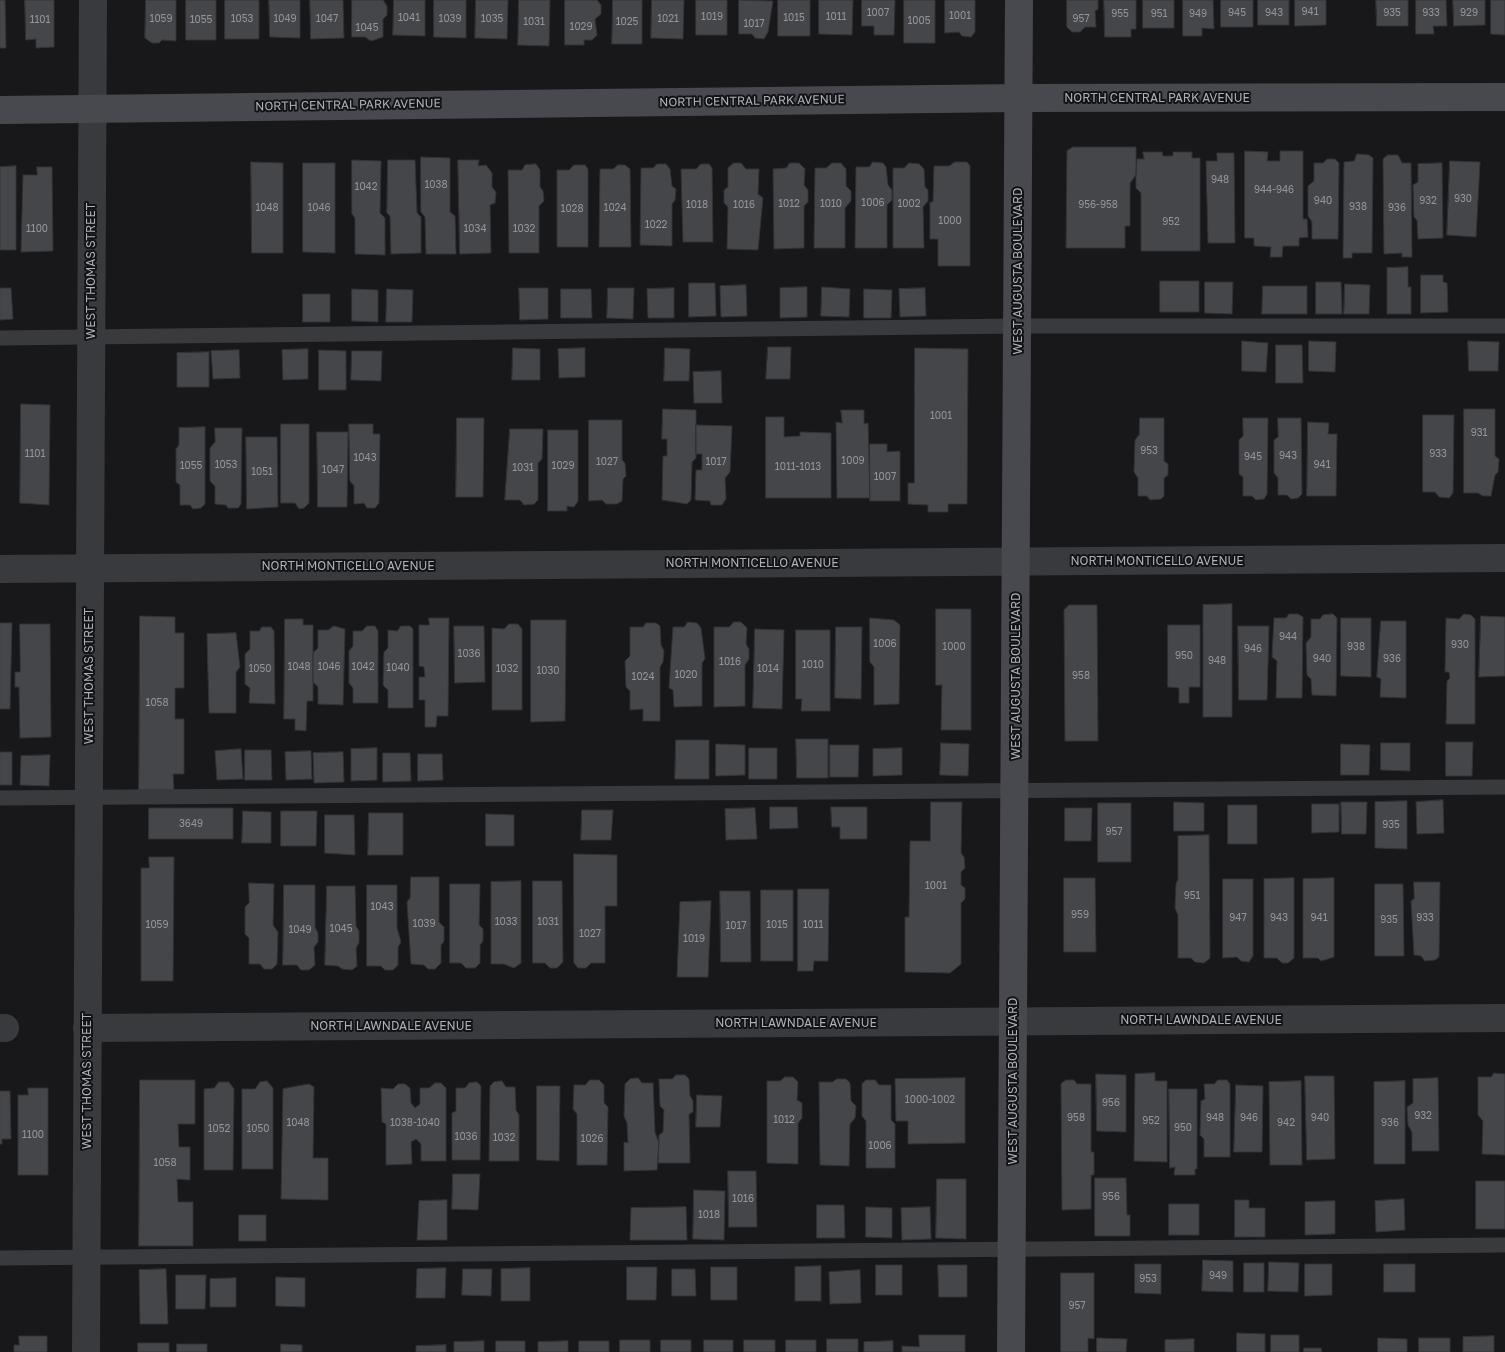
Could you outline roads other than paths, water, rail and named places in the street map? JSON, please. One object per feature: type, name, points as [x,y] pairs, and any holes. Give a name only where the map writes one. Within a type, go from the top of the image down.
[{"type":"street","name":"WEST THOMAS STREET","points":[[86,1352],[93,0]]},
{"type":"street","name":"WEST AUGUSTA BOULEVARD","points":[[1011,1352],[1019,0]]},
{"type":"street","name":"NORTH CENTRAL PARK AVENUE","points":[[0,110],[1018,98],[1505,97]]},
{"type":"street","name":"NORTH MONTICELLO AVENUE","points":[[0,569],[1505,558]]},
{"type":"street","name":"NORTH LAWNDALE AVENUE","points":[[87,1028],[1505,1018]]},
{"type":"lane","points":[[0,338],[1018,326],[1505,326]]},
{"type":"lane","points":[[0,798],[1015,789],[1505,787]]},
{"type":"lane","points":[[0,1258],[1505,1245]]}]
